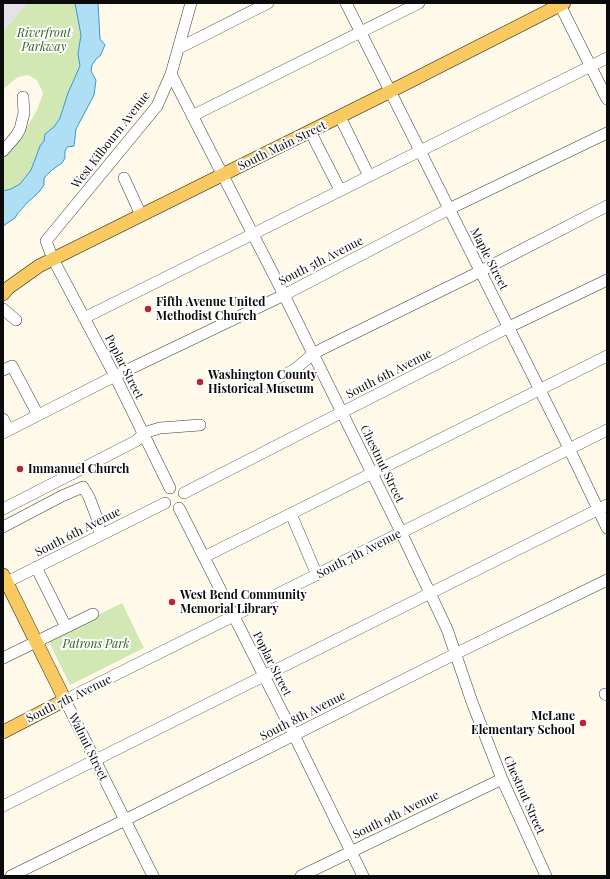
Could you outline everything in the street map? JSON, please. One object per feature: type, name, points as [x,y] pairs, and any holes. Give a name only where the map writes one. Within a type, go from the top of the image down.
[{"type":"main road","name":"South Main Street","points":[[3,294],[8,288],[39,266],[340,117],[561,4]]},
{"type":"main road","name":"Walnut Street","points":[[4,580],[65,700]]},
{"type":"main road","name":"South 7th Avenue","points":[[3,732],[65,700]]},
{"type":"street","name":"West Kilbourn Avenue","points":[[53,259],[46,241],[157,106],[171,74],[190,3]]},
{"type":"street","points":[[179,48],[268,3]]},
{"type":"street","name":"Maple Street","points":[[346,3],[569,449],[602,507],[607,528]]},
{"type":"street","points":[[192,116],[419,3]]},
{"type":"street","points":[[561,4],[607,100]]},
{"type":"street","points":[[84,318],[607,58]]},
{"type":"street","name":"Chestnut Street","points":[[171,74],[284,295],[401,532],[447,629],[472,702],[502,779],[546,876]]},
{"type":"street","points":[[3,151],[20,129],[24,114],[23,97]]},
{"type":"street","points":[[340,117],[369,176]]},
{"type":"street","points":[[310,131],[338,186]]},
{"type":"street","name":"South 5th Avenue","points":[[6,432],[115,376],[284,295],[450,209],[607,133]]},
{"type":"street","points":[[124,178],[141,216]]},
{"type":"street","points":[[266,384],[294,370],[313,354],[607,206]]},
{"type":"street","name":"Poplar Street","points":[[53,259],[115,376],[170,488]]},
{"type":"street","name":"South 6th Avenue","points":[[184,493],[509,327],[607,280]]},
{"type":"street","points":[[3,309],[16,320]]},
{"type":"street","points":[[204,557],[607,356]]},
{"type":"street","points":[[8,368],[38,416]]},
{"type":"street","points":[[3,419],[6,432]]},
{"type":"street","points":[[3,509],[136,441],[143,434],[160,428],[200,425]]},
{"type":"street","name":"South 7th Avenue","points":[[65,700],[607,430]]},
{"type":"street","points":[[3,527],[62,496],[83,487],[89,496],[97,518],[100,535]]},
{"type":"street","points":[[170,488],[178,488],[184,493],[184,501],[179,508],[171,508],[165,503],[164,494],[170,488]]},
{"type":"street","name":"South 6th Avenue","points":[[4,580],[36,567],[165,503]]},
{"type":"street","points":[[3,806],[602,507]]},
{"type":"street","name":"Poplar Street","points":[[179,508],[364,876]]},
{"type":"street","points":[[291,514],[317,575]]},
{"type":"street","points":[[36,567],[66,627]]},
{"type":"street","name":"South 8th Avenue","points":[[11,876],[27,872],[125,820],[455,654],[607,580]]},
{"type":"street","points":[[3,658],[94,614]]},
{"type":"street","name":"Walnut Street","points":[[65,700],[153,876]]},
{"type":"street","name":"South 9th Avenue","points":[[301,876],[502,779]]},
{"type":"shaded area","points":[[3,3],[27,3],[3,32]]},
{"type":"green space","name":"Riverfront Parkway","points":[[27,3],[78,3],[82,40],[81,69],[66,107],[37,165],[22,185],[3,193],[3,155],[25,131],[37,110],[43,93],[37,80],[28,75],[18,77],[3,89],[3,32]]},
{"type":"green space","name":"Patrons Park","points":[[122,603],[144,648],[70,685],[48,640]]},
{"type":"water","points":[[75,3],[98,3],[100,39],[105,45],[100,56],[92,65],[91,71],[96,80],[94,95],[76,129],[74,146],[67,147],[65,151],[65,158],[62,163],[44,178],[44,185],[39,192],[27,203],[15,218],[3,226],[3,191],[20,184],[31,170],[40,146],[44,141],[45,134],[54,127],[60,118],[68,93],[80,66],[78,54],[81,35]]},
{"type":"place","name":"Fifth Avenue United Methodist Church","points":[[148,309]]},
{"type":"place","name":"Washington County Historical Museum","points":[[200,382]]},
{"type":"place","name":"Immanuel Church","points":[[20,469]]},
{"type":"place","name":"West Bend Community Memorial Library","points":[[172,602]]},
{"type":"place","name":"McLane Elementary School","points":[[583,723]]}]
